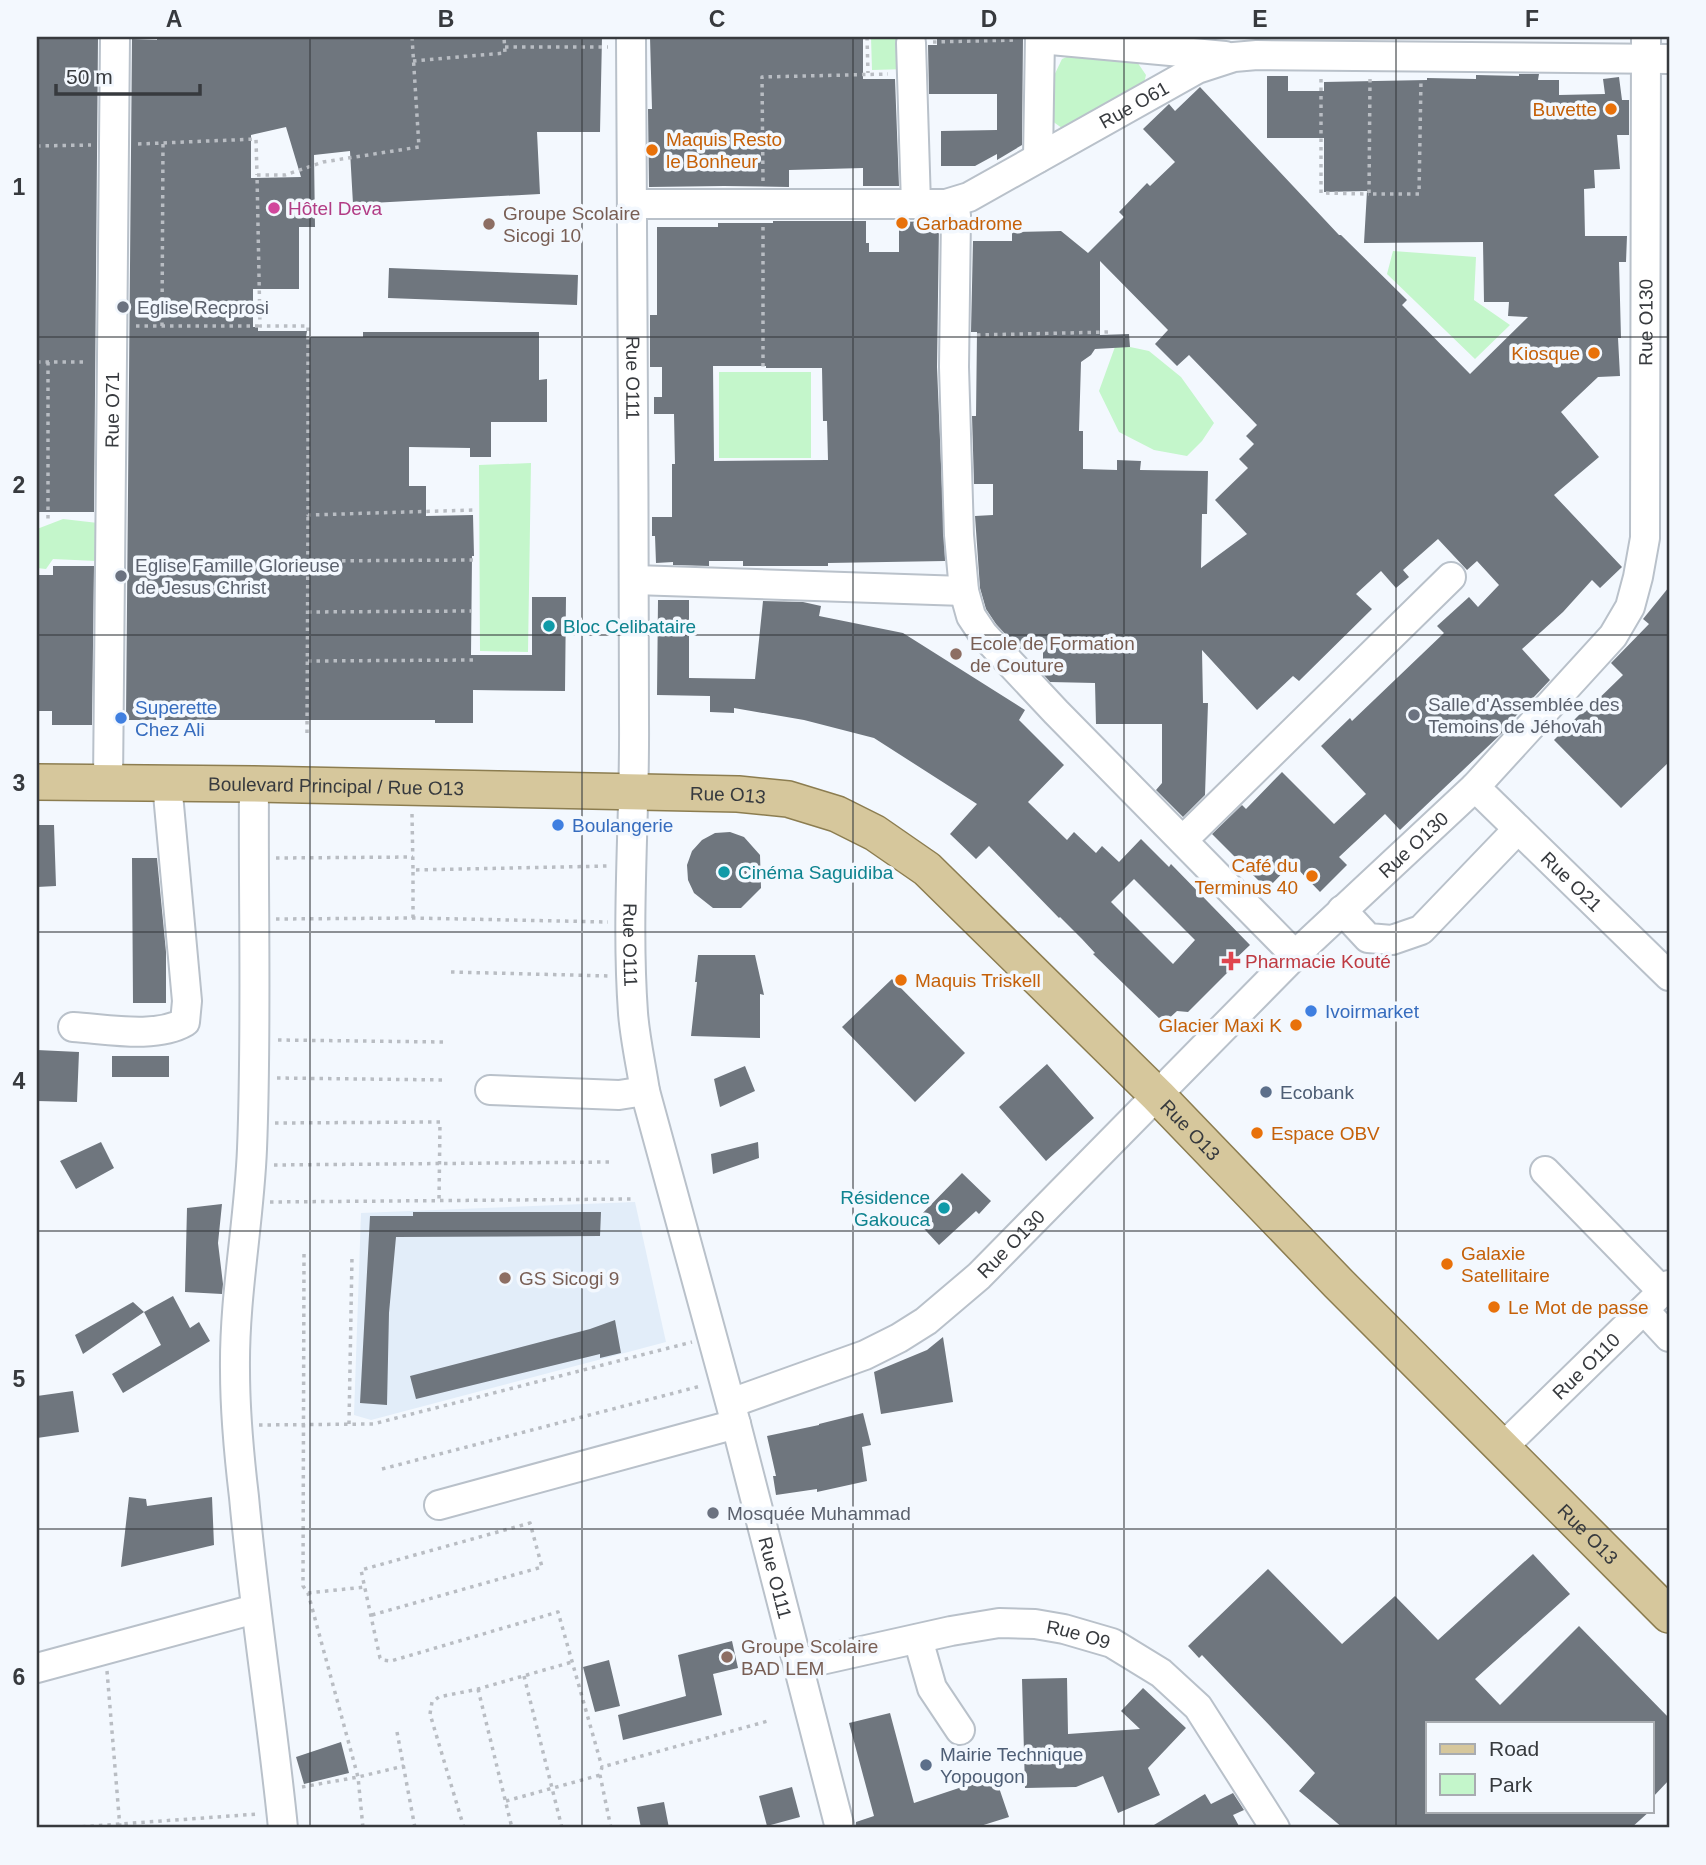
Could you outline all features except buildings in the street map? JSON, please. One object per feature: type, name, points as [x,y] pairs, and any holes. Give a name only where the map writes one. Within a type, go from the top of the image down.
[{"type":"main road","name":"Boulevard Principal / Rue O13","points":[[37,782],[635,792]]},
{"type":"main road","name":"Rue O13","points":[[635,792],[738,794],[788,799],[836,814],[875,833],[927,869],[1158,1096],[1338,1283],[1669,1615]]},
{"type":"street","name":"Rue O71","points":[[108,783],[114,37]]},
{"type":"street","points":[[1038,158],[1040,38],[1234,57]]},
{"type":"street","name":"Rue O111","points":[[631,42],[634,204],[635,792],[631,977],[636,1040],[645,1091],[799,1665],[834,1826]]},
{"type":"street","points":[[911,43],[916,204]]},
{"type":"street","name":"Rue O61","points":[[634,204],[954,203],[1198,69],[1234,57],[1654,51]]},
{"type":"street","name":"Rue O130","points":[[439,1505],[865,1355],[926,1321],[979,1276],[1296,955],[1475,787],[1613,636],[1630,607],[1644,538],[1654,51]]},
{"type":"street","points":[[954,203],[959,535],[964,591],[971,615],[983,634],[1056,712],[1296,955]]},
{"type":"street","points":[[1184,840],[1451,577]]},
{"type":"street","points":[[634,580],[964,591]]},
{"type":"street","points":[[73,1027],[157,1032],[185,1022],[187,1001],[167,783]]},
{"type":"street","points":[[254,784],[254,1078],[251,1165],[235,1319],[237,1426],[281,1811]]},
{"type":"street","name":"Rue O21","points":[[1475,787],[1669,976]]},
{"type":"street","points":[[1342,910],[1368,938],[1392,940],[1421,930],[1518,829]]},
{"type":"street","points":[[490,1090],[619,1095],[645,1091]]},
{"type":"street","points":[[1545,1171],[1659,1296],[1669,1336]]},
{"type":"street","name":"Rue O110","points":[[1503,1447],[1659,1296]]},
{"type":"street","points":[[37,1668],[256,1609]]},
{"type":"street","name":"Rue O9","points":[[799,1665],[999,1623],[1035,1624],[1064,1629],[1112,1643],[1161,1673],[1198,1707],[1275,1828]]},
{"type":"street","points":[[918,1639],[932,1688],[960,1730]]},
{"type":"path","points":[[257,175],[285,175],[323,162],[419,147],[412,37]]},
{"type":"path","points":[[413,61],[505,53],[504,37]]},
{"type":"path","points":[[867,37],[868,74]]},
{"type":"path","points":[[911,43],[1040,38]]},
{"type":"path","points":[[505,47],[631,42]]},
{"type":"path","points":[[1321,55],[1321,193],[1370,194],[1419,194],[1421,56]]},
{"type":"path","points":[[1370,56],[1370,194]]},
{"type":"path","points":[[763,369],[762,77],[912,73]]},
{"type":"path","points":[[37,146],[256,139],[260,326]]},
{"type":"path","points":[[162,326],[163,144]]},
{"type":"path","points":[[111,326],[308,326],[307,733]]},
{"type":"path","points":[[954,336],[1109,332]]},
{"type":"path","points":[[37,362],[111,362]]},
{"type":"path","points":[[48,362],[48,520]]},
{"type":"path","points":[[309,515],[473,510]]},
{"type":"path","points":[[308,561],[474,560]]},
{"type":"path","points":[[308,612],[471,611]]},
{"type":"path","points":[[308,661],[474,660]]},
{"type":"path","points":[[411,787],[413,918]]},
{"type":"path","points":[[253,858],[413,857]]},
{"type":"path","points":[[413,870],[632,866]]},
{"type":"path","points":[[254,919],[413,918],[631,922]]},
{"type":"path","points":[[451,972],[631,977]]},
{"type":"path","points":[[255,1040],[443,1042]]},
{"type":"path","points":[[254,1078],[445,1080]]},
{"type":"path","points":[[252,1123],[440,1122],[439,1200]]},
{"type":"path","points":[[251,1165],[611,1162]]},
{"type":"path","points":[[248,1203],[632,1199]]},
{"type":"path","points":[[304,1254],[303,1586],[309,1593],[358,1777],[363,1828]]},
{"type":"path","points":[[349,1424],[352,1256]]},
{"type":"path","points":[[237,1426],[373,1424],[711,1337]]},
{"type":"path","points":[[382,1469],[730,1402]]},
{"type":"path","points":[[372,1615],[542,1567],[530,1522],[361,1570],[380,1658],[391,1661],[558,1612],[602,1767],[600,1775],[611,1828]]},
{"type":"path","points":[[309,1593],[365,1587]]},
{"type":"path","points":[[106,1648],[120,1826]]},
{"type":"path","points":[[464,1828],[430,1714],[432,1702],[439,1697],[478,1689],[572,1662]]},
{"type":"path","points":[[524,1676],[562,1828]]},
{"type":"path","points":[[478,1689],[512,1828]]},
{"type":"path","points":[[602,1767],[768,1721]]},
{"type":"path","points":[[397,1732],[415,1828]]},
{"type":"path","points":[[65,1828],[120,1826],[281,1811],[358,1777],[404,1766]]},
{"type":"path","points":[[506,1801],[600,1775]]},
{"type":"shaded area","name":"GS Sicogi 9","points":[[635,1202],[666,1342],[371,1420],[354,1415],[361,1213]]},
{"type":"green space","points":[[871,37],[919,37],[907,69],[872,70]]},
{"type":"green space","points":[[1086,49],[1131,53],[1146,75],[1142,91],[1066,131],[1048,118],[1050,84],[1062,59]]},
{"type":"green space","points":[[1393,251],[1476,257],[1474,300],[1510,325],[1475,359],[1387,274]]},
{"type":"green space","points":[[1116,344],[1149,351],[1181,377],[1214,423],[1202,441],[1187,456],[1154,450],[1119,432],[1099,391]]},
{"type":"green space","points":[[719,372],[811,372],[811,458],[719,458]]},
{"type":"green space","points":[[531,463],[528,652],[480,651],[479,465]]},
{"type":"green space","points":[[63,519],[98,523],[102,543],[96,561],[53,559],[46,569],[37,568],[37,529]]},
{"type":"place","name":"Buvette","points":[[1611,109]]},
{"type":"place","name":"Maquis Resto le Bonheur","points":[[652,150]]},
{"type":"place","name":"Hôtel Deva","points":[[274,208]]},
{"type":"place","name":"Garbadrome","points":[[902,223]]},
{"type":"place","name":"Groupe Scolaire Sicogi 10","points":[[489,224]]},
{"type":"place","name":"Eglise Recprosi","points":[[123,307]]},
{"type":"place","name":"Kiosque","points":[[1594,353]]},
{"type":"place","name":"Eglise Famille Glorieuse de Jesus Christ","points":[[121,576]]},
{"type":"place","name":"Bloc Celibataire","points":[[549,626]]},
{"type":"place","name":"Ecole de Formation de Couture","points":[[956,654]]},
{"type":"place","name":"Salle d'Assemblée des Temoins de Jéhovah","points":[[1414,715]]},
{"type":"place","name":"Superette Chez Ali","points":[[121,718]]},
{"type":"place","name":"Boulangerie","points":[[558,825]]},
{"type":"place","name":"Cinéma Saguidiba","points":[[724,872]]},
{"type":"place","name":"Café du Terminus 40","points":[[1312,876]]},
{"type":"place","name":"Pharmacie Kouté","points":[[1231,961]]},
{"type":"place","name":"Maquis Triskell","points":[[901,980]]},
{"type":"place","name":"Ivoirmarket","points":[[1311,1011]]},
{"type":"place","name":"Glacier Maxi K","points":[[1296,1025]]},
{"type":"place","name":"Ecobank","points":[[1266,1092]]},
{"type":"place","name":"Espace OBV","points":[[1257,1133]]},
{"type":"place","name":"Résidence Gakouca","points":[[944,1208]]},
{"type":"place","name":"Galaxie Satellitaire","points":[[1447,1264]]},
{"type":"place","name":"GS Sicogi 9","points":[[505,1278]]},
{"type":"place","name":"Le Mot de passe","points":[[1494,1307]]},
{"type":"place","name":"Mosquée Muhammad","points":[[713,1513]]},
{"type":"place","name":"Groupe Scolaire BAD LEM","points":[[727,1657]]},
{"type":"place","name":"Mairie Technique Yopougon","points":[[926,1765]]}]
